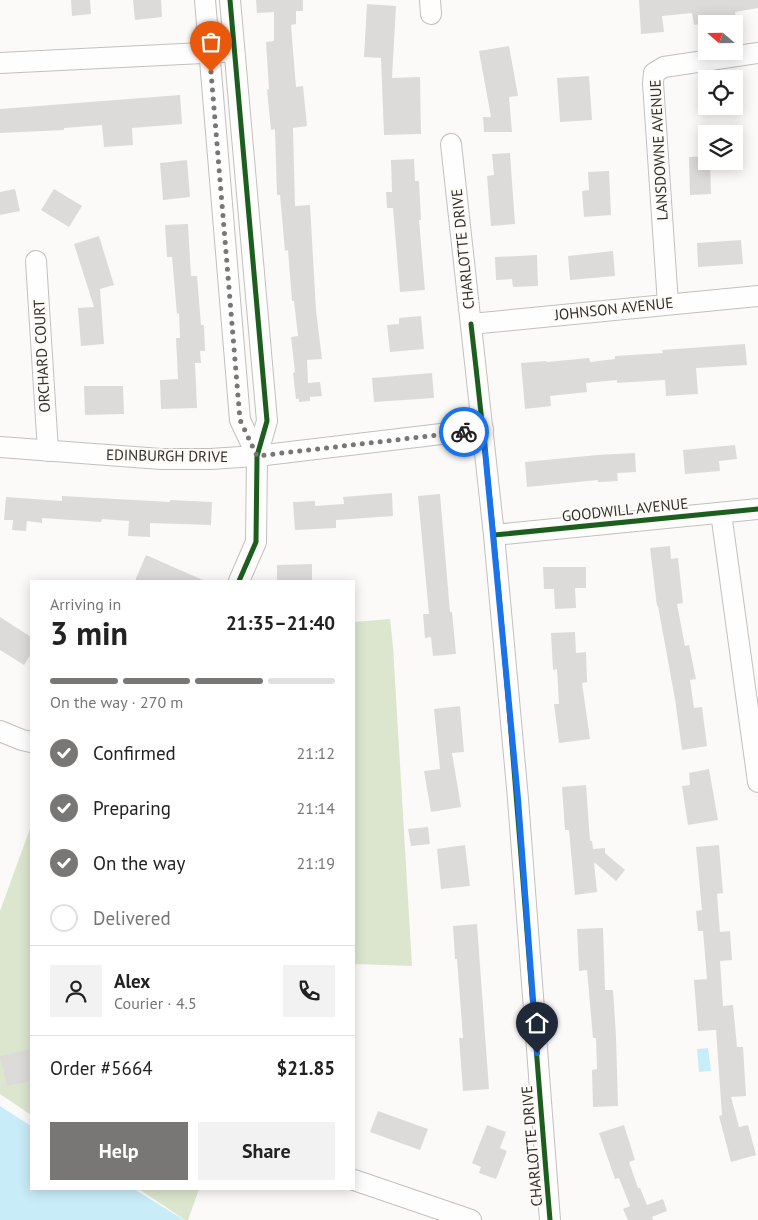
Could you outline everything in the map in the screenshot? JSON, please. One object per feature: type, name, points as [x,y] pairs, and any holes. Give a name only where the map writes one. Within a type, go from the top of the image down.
[{"type":"street","points":[[205,0],[240,420],[257,456]]},
{"type":"street","points":[[230,0],[267,421],[257,456],[256,542],[239,580]]},
{"type":"street","points":[[0,63],[235,52]]},
{"type":"street","name":"LANSDOWNE AVENUE","points":[[668,304],[653,83],[654,73],[664,67],[758,53]]},
{"type":"street","name":"CHARLOTTE DRIVE","points":[[451,144],[494,536],[518,799],[550,1220]]},
{"type":"street","name":"ORCHARD COURT","points":[[36,262],[48,451]]},
{"type":"street","name":"JOHNSON AVENUE","points":[[471,324],[758,296]]},
{"type":"street","name":"EDINBURGH DRIVE","points":[[0,447],[161,459],[210,459],[257,456],[483,429]]},
{"type":"street","name":"GOODWILL AVENUE","points":[[494,536],[758,509]]},
{"type":"street","points":[[721,513],[754,725],[758,782]]},
{"type":"street","points":[[0,731],[30,742]]},
{"type":"street","points":[[355,1180],[470,1220]]},
{"type":"green space","points":[[390,619],[412,966],[355,964],[355,622]]},
{"type":"green space","points":[[30,829],[30,1114],[0,1094],[0,911]]},
{"type":"green space","points":[[140,1190],[199,1190],[188,1220],[185,1220]]},
{"type":"water","points":[[708,1048],[711,1071],[699,1072],[697,1049]]},
{"type":"water","points":[[0,1106],[30,1125],[30,1190],[136,1190],[184,1220],[0,1220]]},
{"type":"building","points":[[71,0],[90,0],[91,14],[72,16]]},
{"type":"building","points":[[133,0],[161,0],[162,17],[135,20]]},
{"type":"building","points":[[256,0],[303,0],[303,11],[296,11],[296,24],[291,25],[296,87],[303,86],[307,126],[293,128],[295,206],[310,205],[316,310],[322,359],[307,360],[308,383],[320,382],[322,396],[310,397],[310,401],[299,402],[299,399],[296,399],[293,373],[295,372],[291,337],[298,336],[294,301],[292,301],[288,250],[285,251],[280,195],[277,195],[275,129],[271,130],[267,90],[269,89],[266,42],[274,41],[274,12],[257,13]]},
{"type":"building","points":[[639,0],[758,0],[758,8],[735,12],[736,15],[698,15],[698,24],[694,25],[692,13],[662,16],[664,32],[641,34]]},
{"type":"building","points":[[367,4],[396,6],[392,78],[420,77],[421,134],[384,135],[381,58],[364,57]]},
{"type":"building","points":[[509,46],[518,96],[509,97],[512,132],[484,132],[483,117],[491,117],[479,51]]},
{"type":"building","points":[[589,76],[592,120],[560,122],[557,78]]},
{"type":"building","points":[[180,95],[182,124],[132,128],[133,145],[104,147],[102,125],[64,128],[64,130],[0,133],[0,109]]},
{"type":"building","points":[[510,153],[515,224],[491,226],[487,176],[494,175],[492,154]]},
{"type":"building","points":[[698,156],[698,170],[710,170],[711,194],[690,195],[689,157]]},
{"type":"building","points":[[414,159],[415,181],[419,181],[421,220],[419,220],[425,290],[400,292],[393,208],[387,208],[386,192],[392,192],[391,160]]},
{"type":"building","points":[[187,160],[190,197],[163,200],[160,163]]},
{"type":"building","points":[[609,171],[611,215],[584,217],[582,191],[589,190],[588,172]]},
{"type":"building","points":[[15,189],[20,211],[0,215],[0,192]]},
{"type":"building","points":[[54,189],[82,206],[69,227],[41,210]]},
{"type":"building","points":[[188,224],[191,276],[197,276],[201,325],[204,325],[205,351],[200,351],[201,363],[195,363],[197,408],[161,409],[160,380],[178,379],[176,338],[180,338],[172,257],[167,257],[165,225]]},
{"type":"building","points":[[99,236],[114,285],[100,289],[104,344],[81,346],[78,308],[94,307],[74,244]]},
{"type":"building","points":[[741,240],[743,264],[698,267],[697,243]]},
{"type":"building","points":[[613,251],[615,276],[570,280],[568,256]]},
{"type":"building","points":[[537,255],[538,286],[513,287],[512,279],[496,280],[495,257]]},
{"type":"building","points":[[421,316],[424,349],[390,352],[387,325],[399,324],[399,318]]},
{"type":"building","points":[[745,344],[747,365],[696,368],[698,394],[666,396],[665,380],[617,383],[617,380],[586,383],[587,392],[550,396],[551,406],[525,409],[521,363],[589,358],[590,362],[615,359],[615,356],[663,353],[662,350]]},
{"type":"building","points":[[432,373],[434,398],[374,402],[372,378]]},
{"type":"building","points":[[84,386],[123,386],[124,414],[85,415]]},
{"type":"building","points":[[735,445],[737,459],[719,461],[720,471],[685,474],[683,450]]},
{"type":"building","points":[[635,453],[636,472],[617,473],[618,481],[598,482],[598,480],[527,487],[525,462]]},
{"type":"building","points":[[392,493],[393,516],[336,520],[336,528],[295,530],[293,502],[315,501],[315,506],[344,504],[343,497]]},
{"type":"building","points":[[440,494],[450,612],[452,612],[456,654],[433,656],[431,637],[425,638],[423,614],[429,614],[418,496]]},
{"type":"building","points":[[62,496],[170,502],[170,500],[212,502],[211,525],[150,523],[150,537],[128,536],[129,521],[102,519],[101,522],[42,518],[42,523],[27,521],[26,531],[12,530],[13,520],[4,520],[6,497],[62,501]]},
{"type":"building","points":[[670,546],[671,559],[678,558],[683,603],[677,604],[685,646],[689,645],[696,679],[690,680],[694,708],[702,707],[707,746],[682,750],[675,699],[657,606],[650,548]]},
{"type":"building","points":[[146,555],[203,580],[135,580]]},
{"type":"building","points":[[312,564],[312,580],[277,580],[277,565]]},
{"type":"building","points":[[543,567],[586,567],[586,588],[575,588],[576,608],[555,609],[554,589],[544,589]]},
{"type":"building","points":[[0,617],[30,636],[30,656],[24,665],[0,650]]},
{"type":"building","points":[[575,632],[576,653],[586,652],[587,682],[582,683],[590,739],[559,743],[554,704],[559,704],[557,669],[553,670],[551,633]]},
{"type":"building","points":[[460,706],[464,752],[452,753],[461,807],[431,812],[424,771],[440,769],[434,709]]},
{"type":"building","points":[[709,769],[718,820],[688,825],[682,786],[690,785],[689,773]]},
{"type":"building","points":[[586,785],[590,841],[592,841],[593,849],[605,848],[605,853],[625,870],[616,881],[594,862],[597,892],[575,895],[569,830],[565,830],[562,787]]},
{"type":"building","points":[[428,827],[430,844],[411,846],[408,829]]},
{"type":"building","points":[[465,845],[470,886],[441,889],[437,849]]},
{"type":"building","points":[[719,845],[723,893],[717,894],[720,932],[730,931],[732,960],[720,961],[723,1006],[733,1005],[737,1047],[743,1047],[746,1096],[731,1097],[739,1127],[748,1125],[756,1155],[731,1162],[719,1116],[722,1115],[716,1030],[698,1031],[694,980],[707,979],[703,931],[698,931],[696,911],[702,910],[696,847]]},
{"type":"building","points":[[477,924],[489,1089],[463,1091],[459,1038],[463,1038],[453,926]]},
{"type":"building","points":[[603,928],[605,990],[613,990],[618,1106],[593,1107],[592,1070],[597,1069],[596,1038],[593,1038],[587,970],[579,971],[577,929]]},
{"type":"building","points":[[30,1049],[30,1081],[7,1086],[0,1056]]},
{"type":"building","points":[[378,1111],[428,1129],[420,1150],[370,1132]]},
{"type":"building","points":[[487,1125],[506,1132],[500,1148],[507,1151],[496,1179],[479,1173],[481,1167],[472,1163]]},
{"type":"building","points":[[624,1125],[635,1160],[629,1162],[638,1188],[640,1188],[647,1205],[663,1199],[667,1211],[652,1217],[653,1220],[628,1220],[623,1209],[630,1206],[619,1178],[615,1179],[599,1133]]},
{"type":"cycle path","points":[[230,0],[267,421],[257,456],[256,542],[239,580]]},
{"type":"cycle path","points":[[471,324],[505,660],[550,1220]]},
{"type":"cycle path","points":[[494,535],[758,509]]},
{"type":"way so far","points":[[211,72],[240,420],[257,456],[464,432]]},
{"type":"route","points":[[464,432],[483,429],[518,799],[537,1053]]}]
